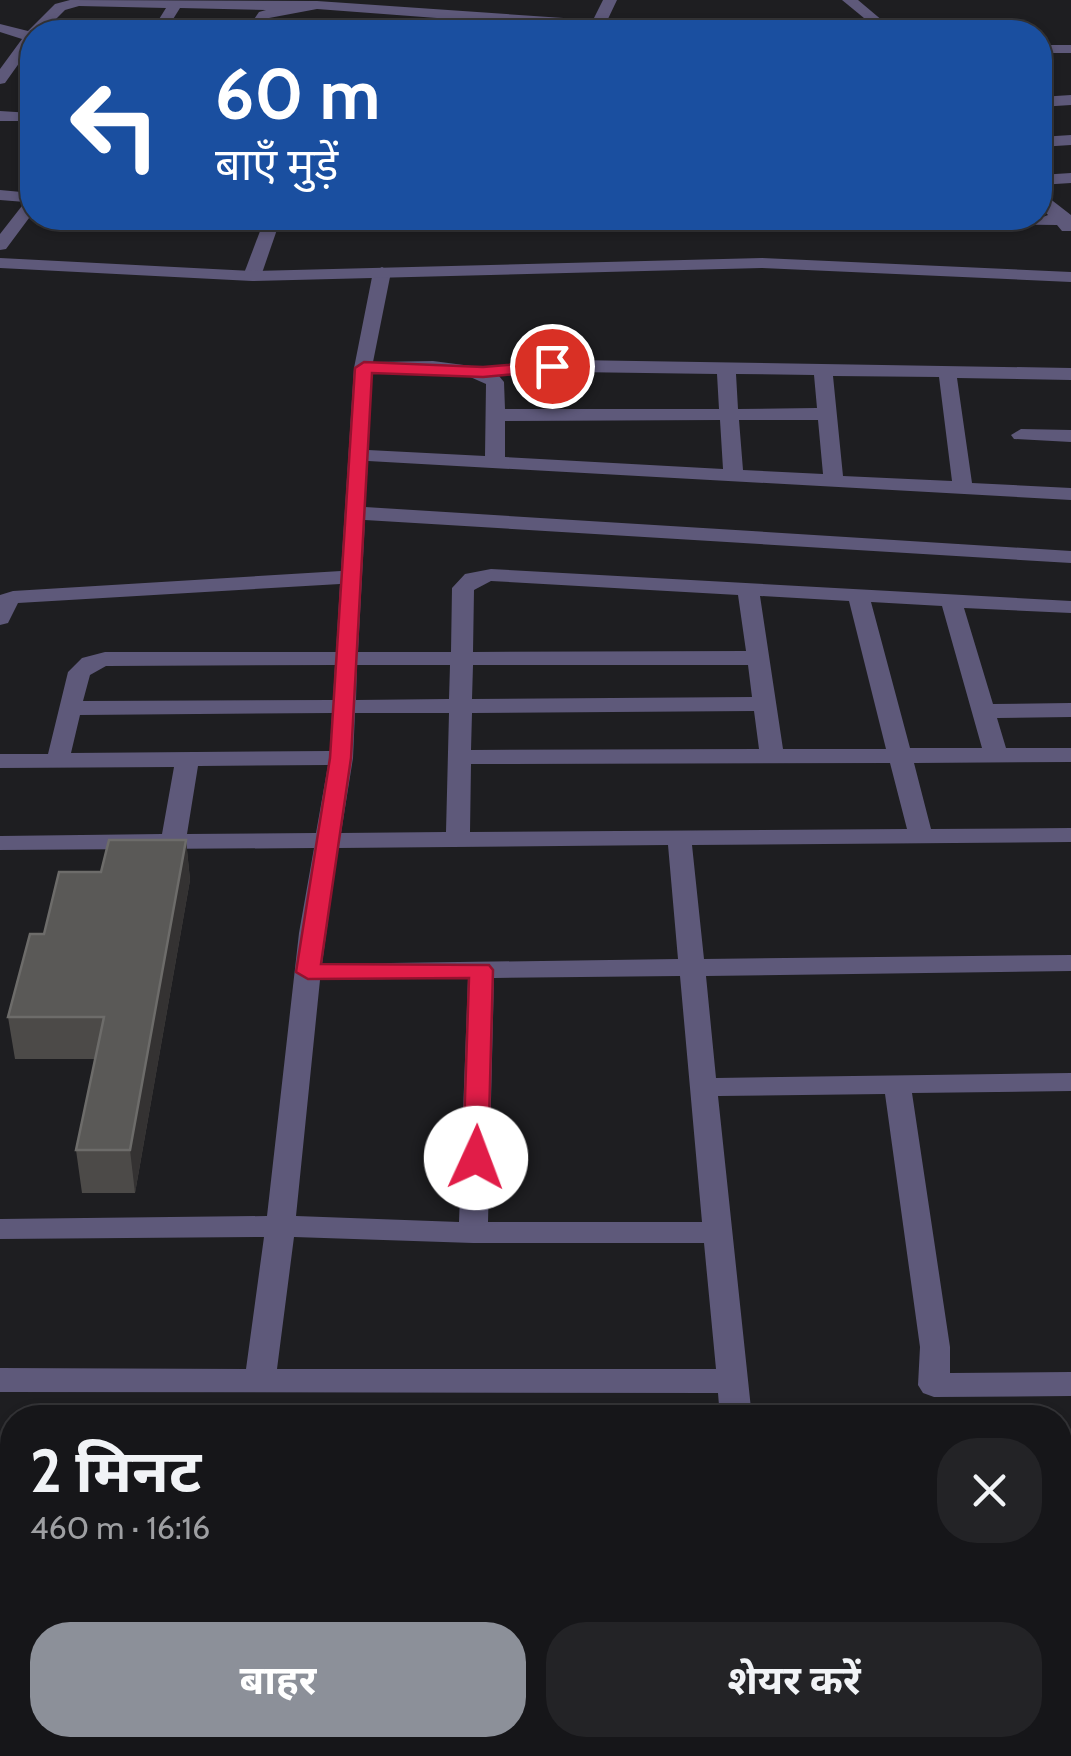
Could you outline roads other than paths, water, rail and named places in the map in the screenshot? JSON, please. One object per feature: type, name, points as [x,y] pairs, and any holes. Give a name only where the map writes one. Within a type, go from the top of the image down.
[{"type":"street","points":[[441,20],[455,0]]},
{"type":"street","points":[[849,0],[874,20]]},
{"type":"street","points":[[49,20],[68,3],[298,7],[342,13],[514,20]]},
{"type":"street","points":[[166,20],[176,4]]},
{"type":"street","points":[[260,20],[264,15],[298,7]]},
{"type":"street","points":[[4,72],[20,52]]},
{"type":"street","points":[[0,245],[20,218]]},
{"type":"street","points":[[252,276],[269,230]]},
{"type":"street","points":[[0,263],[252,276],[762,263],[1071,278]]},
{"type":"street","points":[[260,1382],[308,972],[341,758],[364,368],[382,272]]},
{"type":"street","points":[[364,368],[483,372],[573,366],[1071,374]]},
{"type":"street","points":[[726,368],[733,475]]},
{"type":"street","points":[[823,369],[834,482]]},
{"type":"street","points":[[947,371],[963,488]]},
{"type":"street","points":[[483,372],[495,382],[494,461]]},
{"type":"street","points":[[495,415],[827,414]]},
{"type":"street","points":[[1021,435],[1071,436]]},
{"type":"street","points":[[359,455],[1071,494]]},
{"type":"street","points":[[356,513],[1071,557]]},
{"type":"street","points":[[458,840],[463,588],[473,579],[490,575],[1071,607]]},
{"type":"street","points":[[0,618],[4,602],[26,596],[352,577]]},
{"type":"street","points":[[748,590],[772,756]]},
{"type":"street","points":[[858,595],[921,836]]},
{"type":"street","points":[[951,600],[996,755]]},
{"type":"street","points":[[58,760],[79,672],[90,663],[105,659],[461,662],[758,658]]},
{"type":"street","points":[[70,708],[764,704]]},
{"type":"street","points":[[985,711],[1071,710]]},
{"type":"street","points":[[459,757],[1071,755]]},
{"type":"street","points":[[0,761],[341,758]]},
{"type":"street","points":[[174,842],[187,759]]},
{"type":"street","points":[[0,843],[1071,834]]},
{"type":"street","points":[[679,837],[735,1405]]},
{"type":"street","points":[[308,972],[1071,963]]},
{"type":"street","points":[[473,1233],[481,970]]},
{"type":"street","points":[[704,1087],[1071,1082]]},
{"type":"street","points":[[897,1084],[935,1347],[934,1385],[1071,1384]]},
{"type":"street","points":[[0,1229],[280,1226],[473,1233],[719,1232]]},
{"type":"street","points":[[0,1380],[733,1381]]}]
